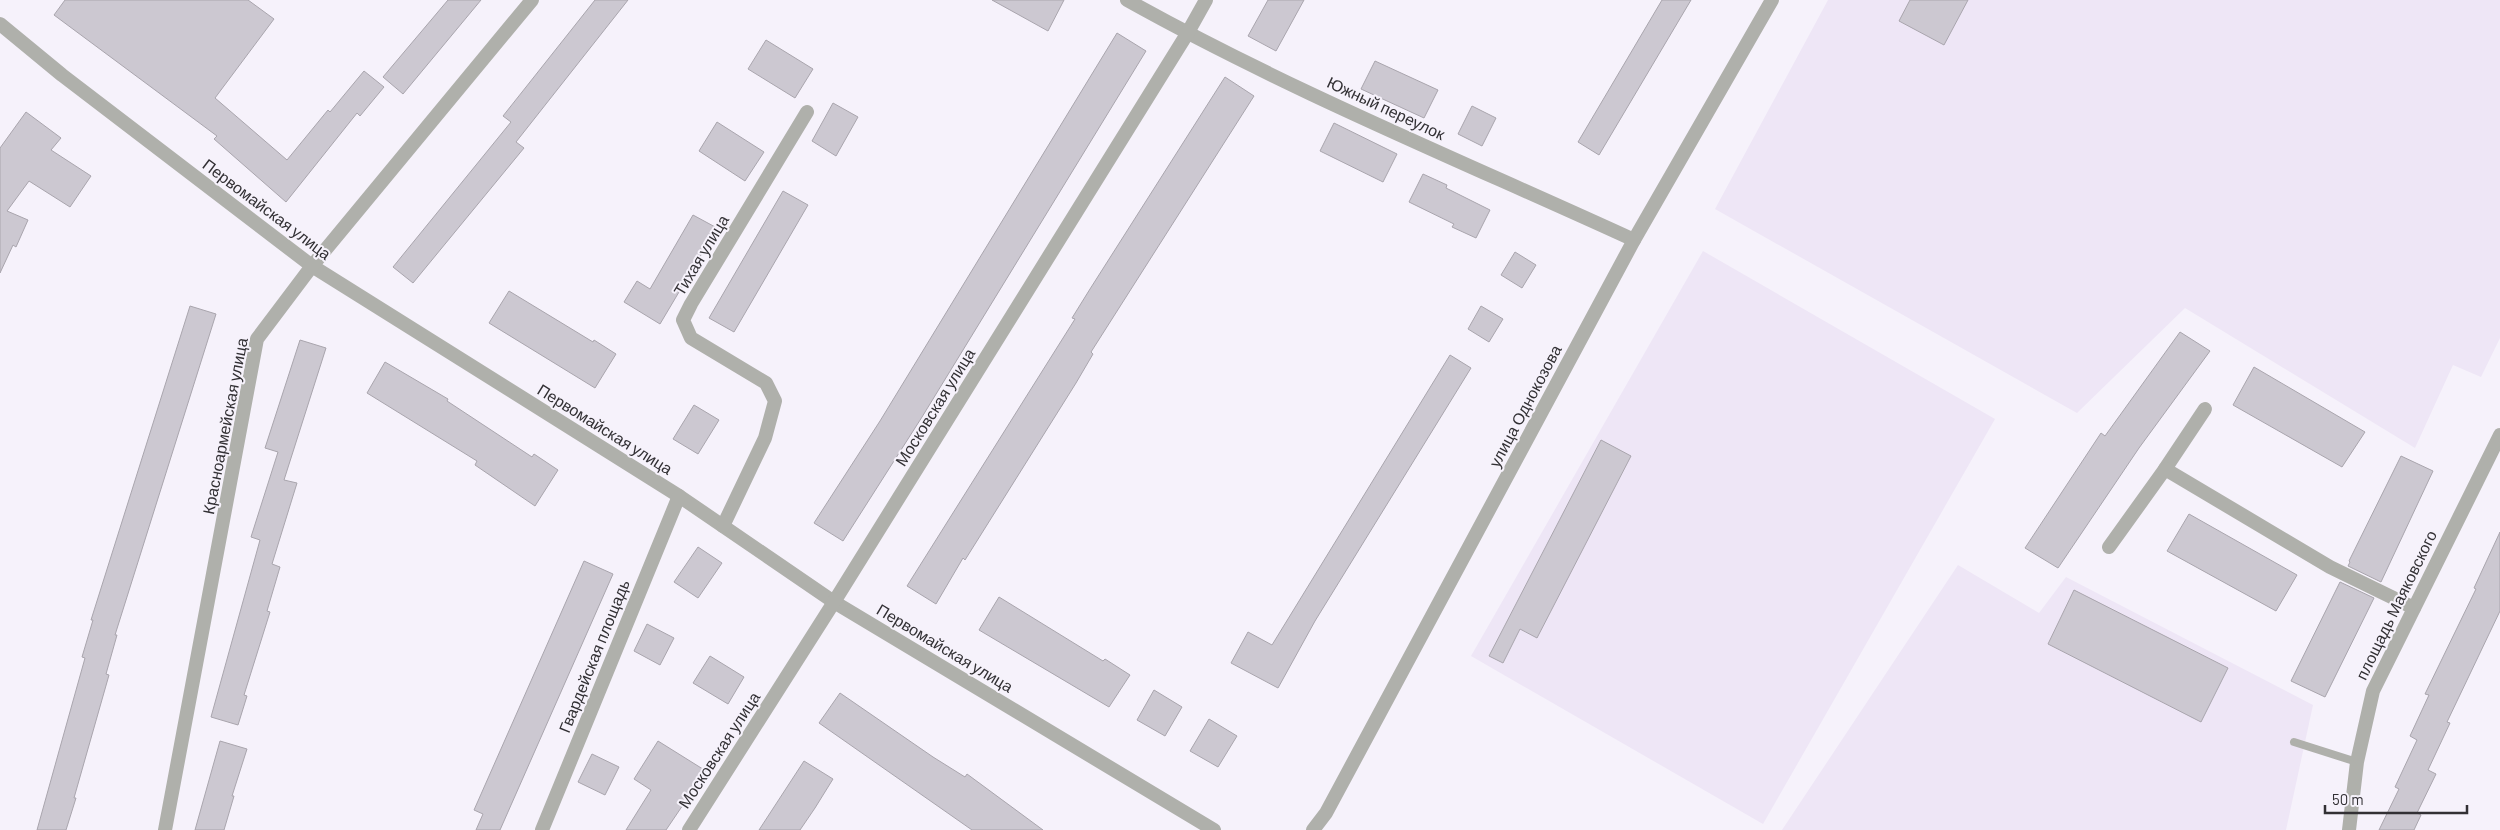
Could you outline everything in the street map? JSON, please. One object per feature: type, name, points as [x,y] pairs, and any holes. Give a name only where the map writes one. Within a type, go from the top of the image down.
[{"type":"street","name":"Красноармейская улица","points":[[165,830],[258,339],[312,266],[532,0]]},
{"type":"street","name":"Южный переулок","points":[[1127,0],[1187,34],[1326,100],[1634,240]]},
{"type":"street","name":"Московская улица","points":[[689,830],[834,602],[1187,34],[1206,0]]},
{"type":"street","name":"улица Однокозова","points":[[1313,830],[1330,805],[1634,240],[1772,0]]},
{"type":"street","name":"Первомайская улица","points":[[0,24],[62,75],[312,266],[679,496],[834,602],[1214,830]]},
{"type":"street","name":"Тихая улица","points":[[723,526],[765,438],[775,401],[766,383],[691,338],[683,320],[807,112]]},
{"type":"street","points":[[2109,547],[2205,409]]},
{"type":"street","name":"площадь Маяковского","points":[[2349,830],[2357,762],[2373,691],[2500,435]]},
{"type":"street","points":[[2165,469],[2330,567],[2414,608]]},
{"type":"street","name":"Гвардейская площадь","points":[[542,830],[679,496]]},
{"type":"lane","points":[[2294,742],[2357,762]]},
{"type":"shaded area","points":[[1828,0],[2500,0],[2500,338],[2481,377],[2453,365],[2415,448],[2185,308],[2077,413],[1715,209]]},
{"type":"shaded area","points":[[1703,251],[1995,419],[1763,824],[1471,656]]},
{"type":"shaded area","points":[[1958,565],[2039,613],[2066,577],[2313,705],[2286,830],[1782,830]]},
{"type":"building","points":[[65,0],[248,0],[274,19],[215,98],[287,160],[328,110],[330,112],[364,71],[384,87],[360,116],[357,113],[286,202],[214,139],[217,136],[54,15]]},
{"type":"building","points":[[448,0],[481,0],[403,94],[383,77]]},
{"type":"building","points":[[595,0],[628,0],[516,142],[524,148],[413,283],[393,267],[511,122],[503,116]]},
{"type":"building","points":[[992,0],[1064,0],[1048,31]]},
{"type":"building","points":[[1268,0],[1304,0],[1276,51],[1248,36]]},
{"type":"building","points":[[1662,0],[1691,0],[1599,155],[1578,142]]},
{"type":"building","points":[[1910,0],[1968,0],[1944,45],[1899,21]]},
{"type":"building","points":[[1117,33],[1146,51],[922,417],[843,541],[814,523],[880,421]]},
{"type":"building","points":[[766,40],[813,69],[795,98],[748,69]]},
{"type":"building","points":[[1375,61],[1438,90],[1424,118],[1361,89]]},
{"type":"building","points":[[1225,77],[1254,96],[1091,352],[1093,354],[1076,383],[965,560],[963,558],[936,604],[907,586],[1075,319],[1072,318],[1090,289]]},
{"type":"building","points":[[833,103],[858,117],[836,156],[812,141]]},
{"type":"building","points":[[1472,106],[1496,118],[1482,146],[1458,134]]},
{"type":"building","points":[[26,112],[61,138],[51,150],[91,176],[70,207],[29,181],[7,211],[28,220],[16,247],[13,245],[0,273],[0,148]]},
{"type":"building","points":[[717,122],[764,152],[745,181],[699,151]]},
{"type":"building","points":[[1334,123],[1397,154],[1383,182],[1320,151]]},
{"type":"building","points":[[1423,174],[1447,185],[1446,188],[1490,210],[1476,238],[1452,227],[1454,224],[1409,202]]},
{"type":"building","points":[[783,191],[808,205],[734,332],[709,318]]},
{"type":"building","points":[[693,215],[717,228],[660,324],[624,302],[637,281],[650,289]]},
{"type":"building","points":[[1515,252],[1536,265],[1522,288],[1501,275]]},
{"type":"building","points":[[509,291],[616,354],[595,388],[489,323]]},
{"type":"building","points":[[190,306],[216,314],[115,635],[117,635],[106,674],[109,675],[74,798],[76,798],[66,830],[37,830],[85,658],[82,657],[93,620],[91,620]]},
{"type":"building","points":[[1481,306],[1503,319],[1489,342],[1468,329]]},
{"type":"building","points":[[2180,332],[2210,351],[2139,448],[2058,568],[2025,548],[2101,433],[2105,436]]},
{"type":"building","points":[[300,340],[326,348],[284,480],[297,483],[272,564],[280,567],[267,611],[270,612],[244,695],[247,696],[238,725],[211,717],[260,540],[251,537],[278,452],[265,448]]},
{"type":"building","points":[[1450,355],[1471,368],[1315,621],[1278,688],[1231,663],[1248,632],[1272,645]]},
{"type":"building","points":[[385,362],[448,399],[447,401],[532,457],[534,454],[558,470],[535,506],[475,465],[477,461],[367,393]]},
{"type":"building","points":[[2254,367],[2365,432],[2342,467],[2233,405]]},
{"type":"building","points":[[694,405],[719,420],[698,454],[673,439]]},
{"type":"building","points":[[1601,440],[1631,456],[1537,638],[1520,629],[1503,663],[1489,656]]},
{"type":"building","points":[[2401,456],[2433,471],[2381,582],[2348,566]]},
{"type":"building","points":[[2189,514],[2297,575],[2276,611],[2167,551]]},
{"type":"building","points":[[2500,532],[2500,611],[2447,722],[2450,723],[2428,770],[2436,774],[2417,813],[2421,815],[2414,830],[2379,830],[2399,789],[2395,787],[2417,740],[2410,736],[2429,695],[2425,694],[2476,589],[2474,588]]},
{"type":"building","points":[[698,547],[722,563],[698,598],[674,582]]},
{"type":"building","points":[[584,561],[613,574],[500,830],[476,830],[483,814],[474,810]]},
{"type":"building","points":[[2340,582],[2374,598],[2325,697],[2291,681]]},
{"type":"building","points":[[2074,590],[2228,668],[2201,722],[2048,644]]},
{"type":"building","points":[[999,597],[1103,661],[1105,659],[1130,675],[1109,707],[979,630]]},
{"type":"building","points":[[647,624],[674,638],[660,665],[634,651]]},
{"type":"building","points":[[710,656],[744,677],[728,704],[693,683]]},
{"type":"building","points":[[1154,690],[1182,707],[1165,736],[1137,720]]},
{"type":"building","points":[[840,693],[933,757],[965,777],[967,774],[1043,830],[972,830],[819,723]]},
{"type":"building","points":[[1209,719],[1237,736],[1218,767],[1190,751]]},
{"type":"building","points":[[220,741],[247,749],[232,796],[234,796],[224,830],[195,830]]},
{"type":"building","points":[[658,741],[706,771],[666,830],[626,830],[651,790],[634,779]]},
{"type":"building","points":[[592,754],[619,767],[605,795],[578,782]]},
{"type":"building","points":[[804,761],[833,779],[815,808],[800,830],[759,830]]}]
